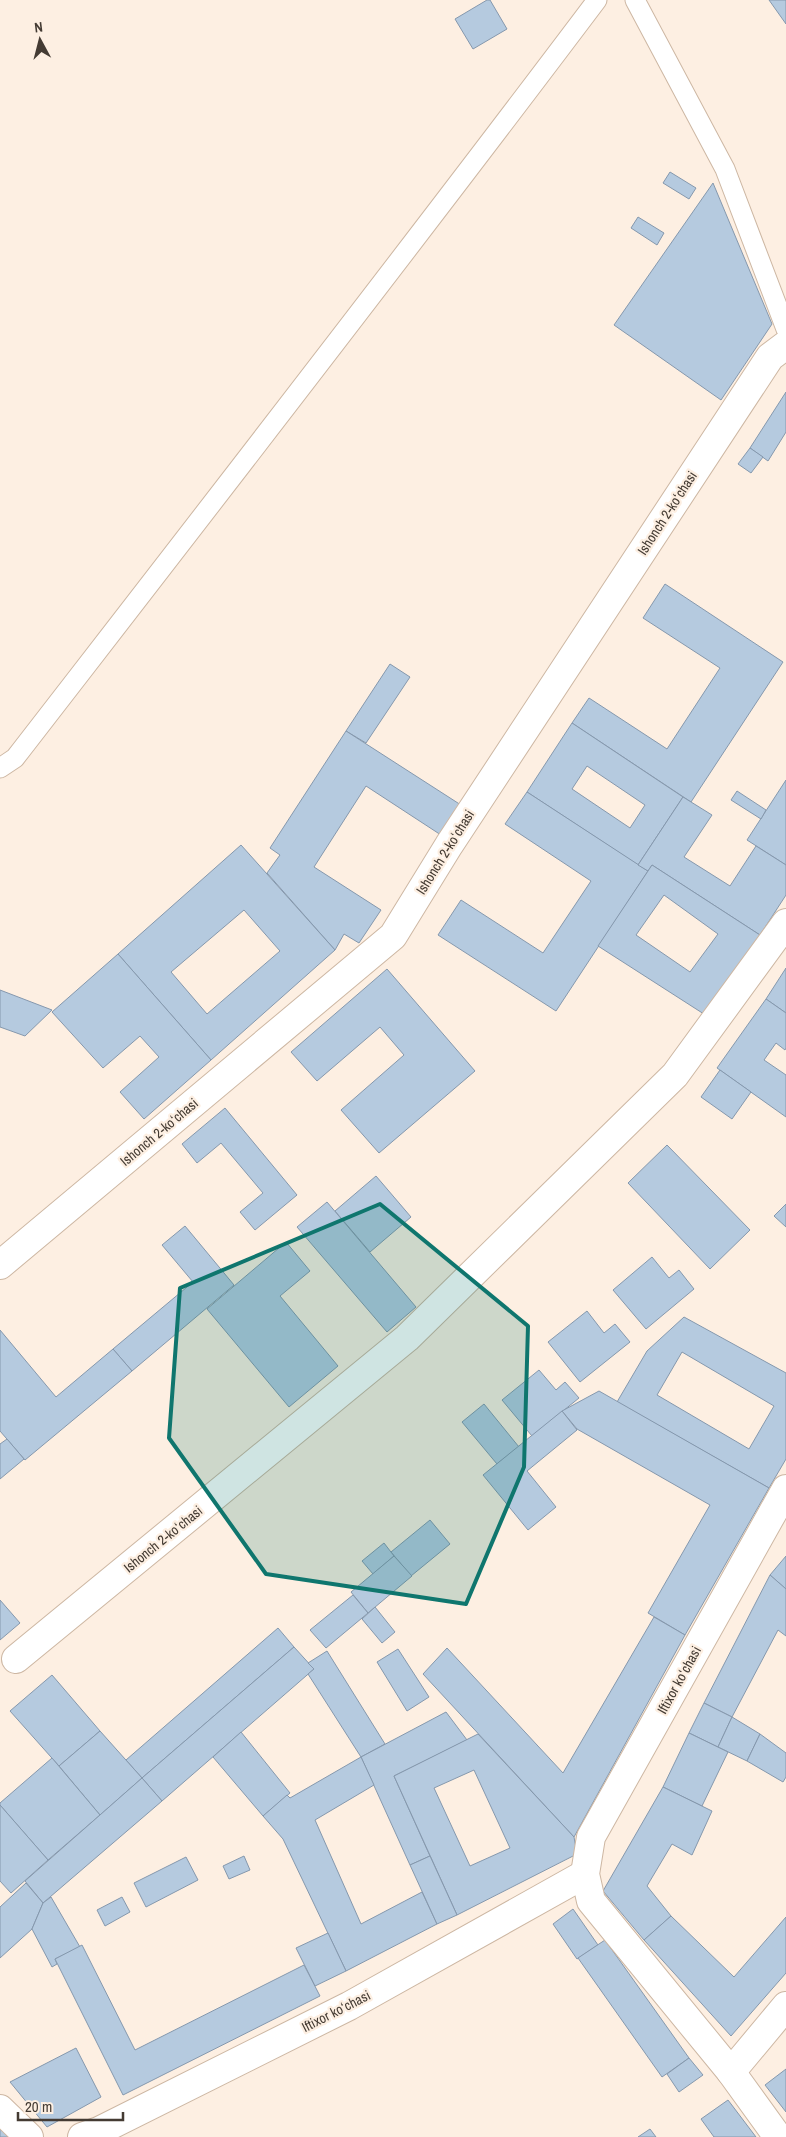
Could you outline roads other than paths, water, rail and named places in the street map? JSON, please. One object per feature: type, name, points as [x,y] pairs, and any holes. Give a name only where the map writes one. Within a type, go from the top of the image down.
[{"type":"street","name":"Ishonch 2-koʻchasi","points":[[0,1265],[393,936],[454,836],[764,365],[770,357],[786,345]]},
{"type":"street","name":"Ishonch 2-koʻchasi","points":[[16,1659],[407,1338],[675,1075],[786,923]]},
{"type":"street","name":"Iftixor koʻchasi","points":[[778,2137],[730,2072],[591,1901],[584,1874],[590,1837],[786,1489]]},
{"type":"street","name":"Iftixor koʻchasi","points":[[82,2137],[99,2131],[349,2006],[584,1874]]},
{"type":"street","points":[[730,2072],[786,2006]]},
{"type":"street","points":[[0,2109],[29,2137]]},
{"type":"lane","points":[[0,768],[15,758],[444,203],[597,0]]},
{"type":"lane","points":[[635,0],[725,168],[786,329]]}]
